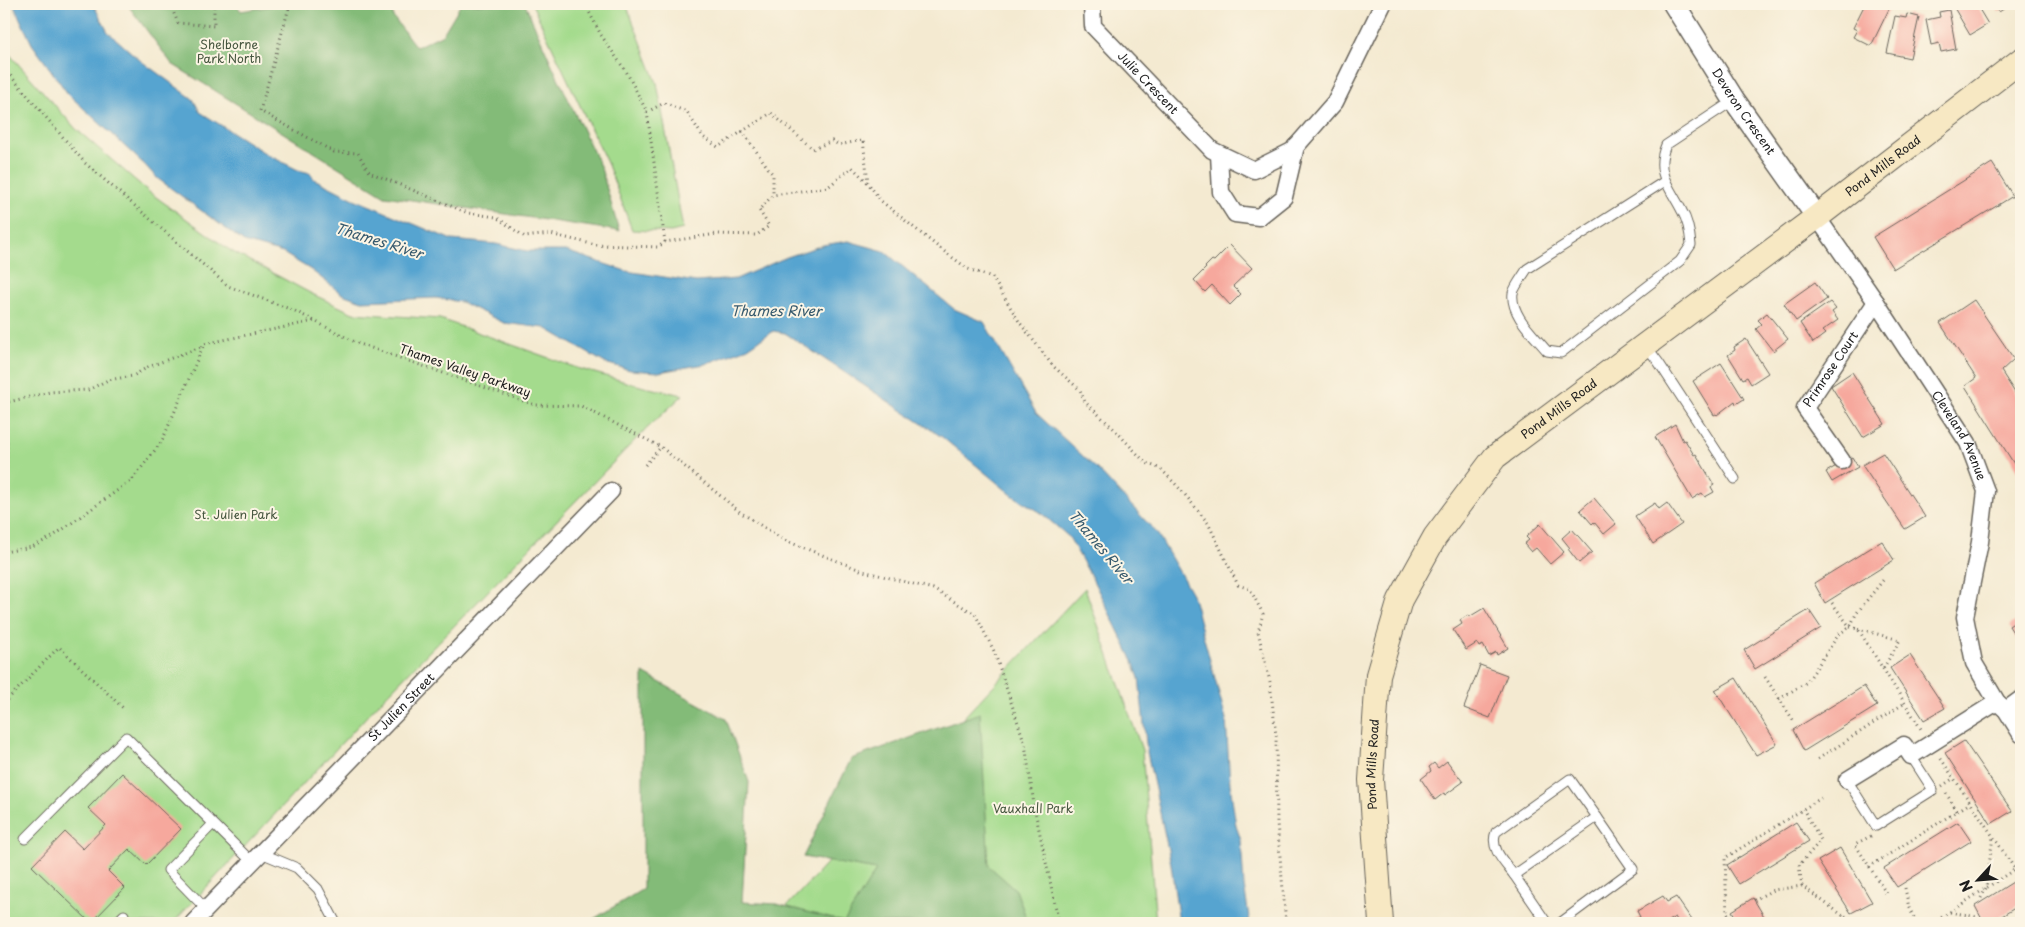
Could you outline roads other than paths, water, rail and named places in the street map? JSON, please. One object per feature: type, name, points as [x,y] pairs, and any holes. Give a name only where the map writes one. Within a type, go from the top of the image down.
[{"type":"main road","name":"Pond Mills Road","points":[[1381,923],[1371,780],[1378,675],[1400,600],[1435,537],[1495,457],[1817,217],[2021,60]]},
{"type":"street","name":"Julie Crescent","points":[[1092,4],[1093,26],[1212,150],[1254,170],[1292,151],[1335,102],[1383,4]]},
{"type":"street","name":"Deveron Crescent","points":[[1674,4],[1734,100],[1817,217]]},
{"type":"street","name":"Julie Crescent","points":[[1219,154],[1221,192],[1235,214],[1260,217],[1284,197],[1296,146]]},
{"type":"street","name":"Cleveland Avenue","points":[[1817,217],[1876,302],[1968,443],[1986,490],[1980,542],[1965,617],[1974,663],[2021,734]]},
{"type":"street","name":"Primrose Court","points":[[1842,460],[1805,408],[1876,302]]},
{"type":"street","name":"St Julien Street","points":[[192,923],[611,490]]},
{"type":"street","points":[[1847,780],[1904,744],[1911,756],[2001,706],[2021,699]]},
{"type":"lane","points":[[1665,181],[1527,269],[1513,292],[1514,306],[1524,323],[1547,351],[1561,353],[1680,261],[1691,245],[1690,233],[1683,213],[1665,181],[1661,170],[1661,157],[1666,145],[1734,100]]},
{"type":"lane","points":[[1645,344],[1659,362],[1736,479]]},
{"type":"lane","points":[[25,839],[126,737],[213,824],[256,858],[297,868],[318,889],[336,923]]},
{"type":"lane","points":[[1847,780],[1876,826],[1933,790],[1911,756]]},
{"type":"lane","points":[[1547,923],[1499,855],[1494,838],[1496,832],[1570,779],[1633,869],[1560,923]]},
{"type":"lane","points":[[1514,875],[1597,817]]},
{"type":"lane","points":[[206,909],[168,870],[213,824]]},
{"type":"lane","points":[[116,923],[124,915]]},
{"type":"water","name":"Thames River","points":[[13,4],[93,4],[108,32],[141,61],[193,99],[200,112],[268,155],[298,170],[310,173],[314,179],[354,199],[452,240],[496,244],[527,251],[566,251],[626,271],[696,282],[736,279],[787,257],[823,245],[848,241],[884,251],[954,309],[984,322],[1036,413],[1098,470],[1157,533],[1192,594],[1226,719],[1230,784],[1236,826],[1241,840],[1244,886],[1250,923],[1179,923],[1171,864],[1147,752],[1139,678],[1132,659],[1092,578],[1069,537],[1040,512],[1012,495],[942,437],[785,333],[773,331],[748,348],[705,364],[659,372],[630,370],[605,363],[545,328],[504,323],[461,302],[436,298],[362,301],[342,294],[311,270],[283,253],[244,242],[157,178],[68,94],[32,44]]},
{"type":"park label","name":"Shelborne Park North","points":[[229,52]]},
{"type":"park label","name":"St. Julien Park","points":[[236,515]]},
{"type":"park label","name":"Vauxhall Park","points":[[1033,809]]}]
